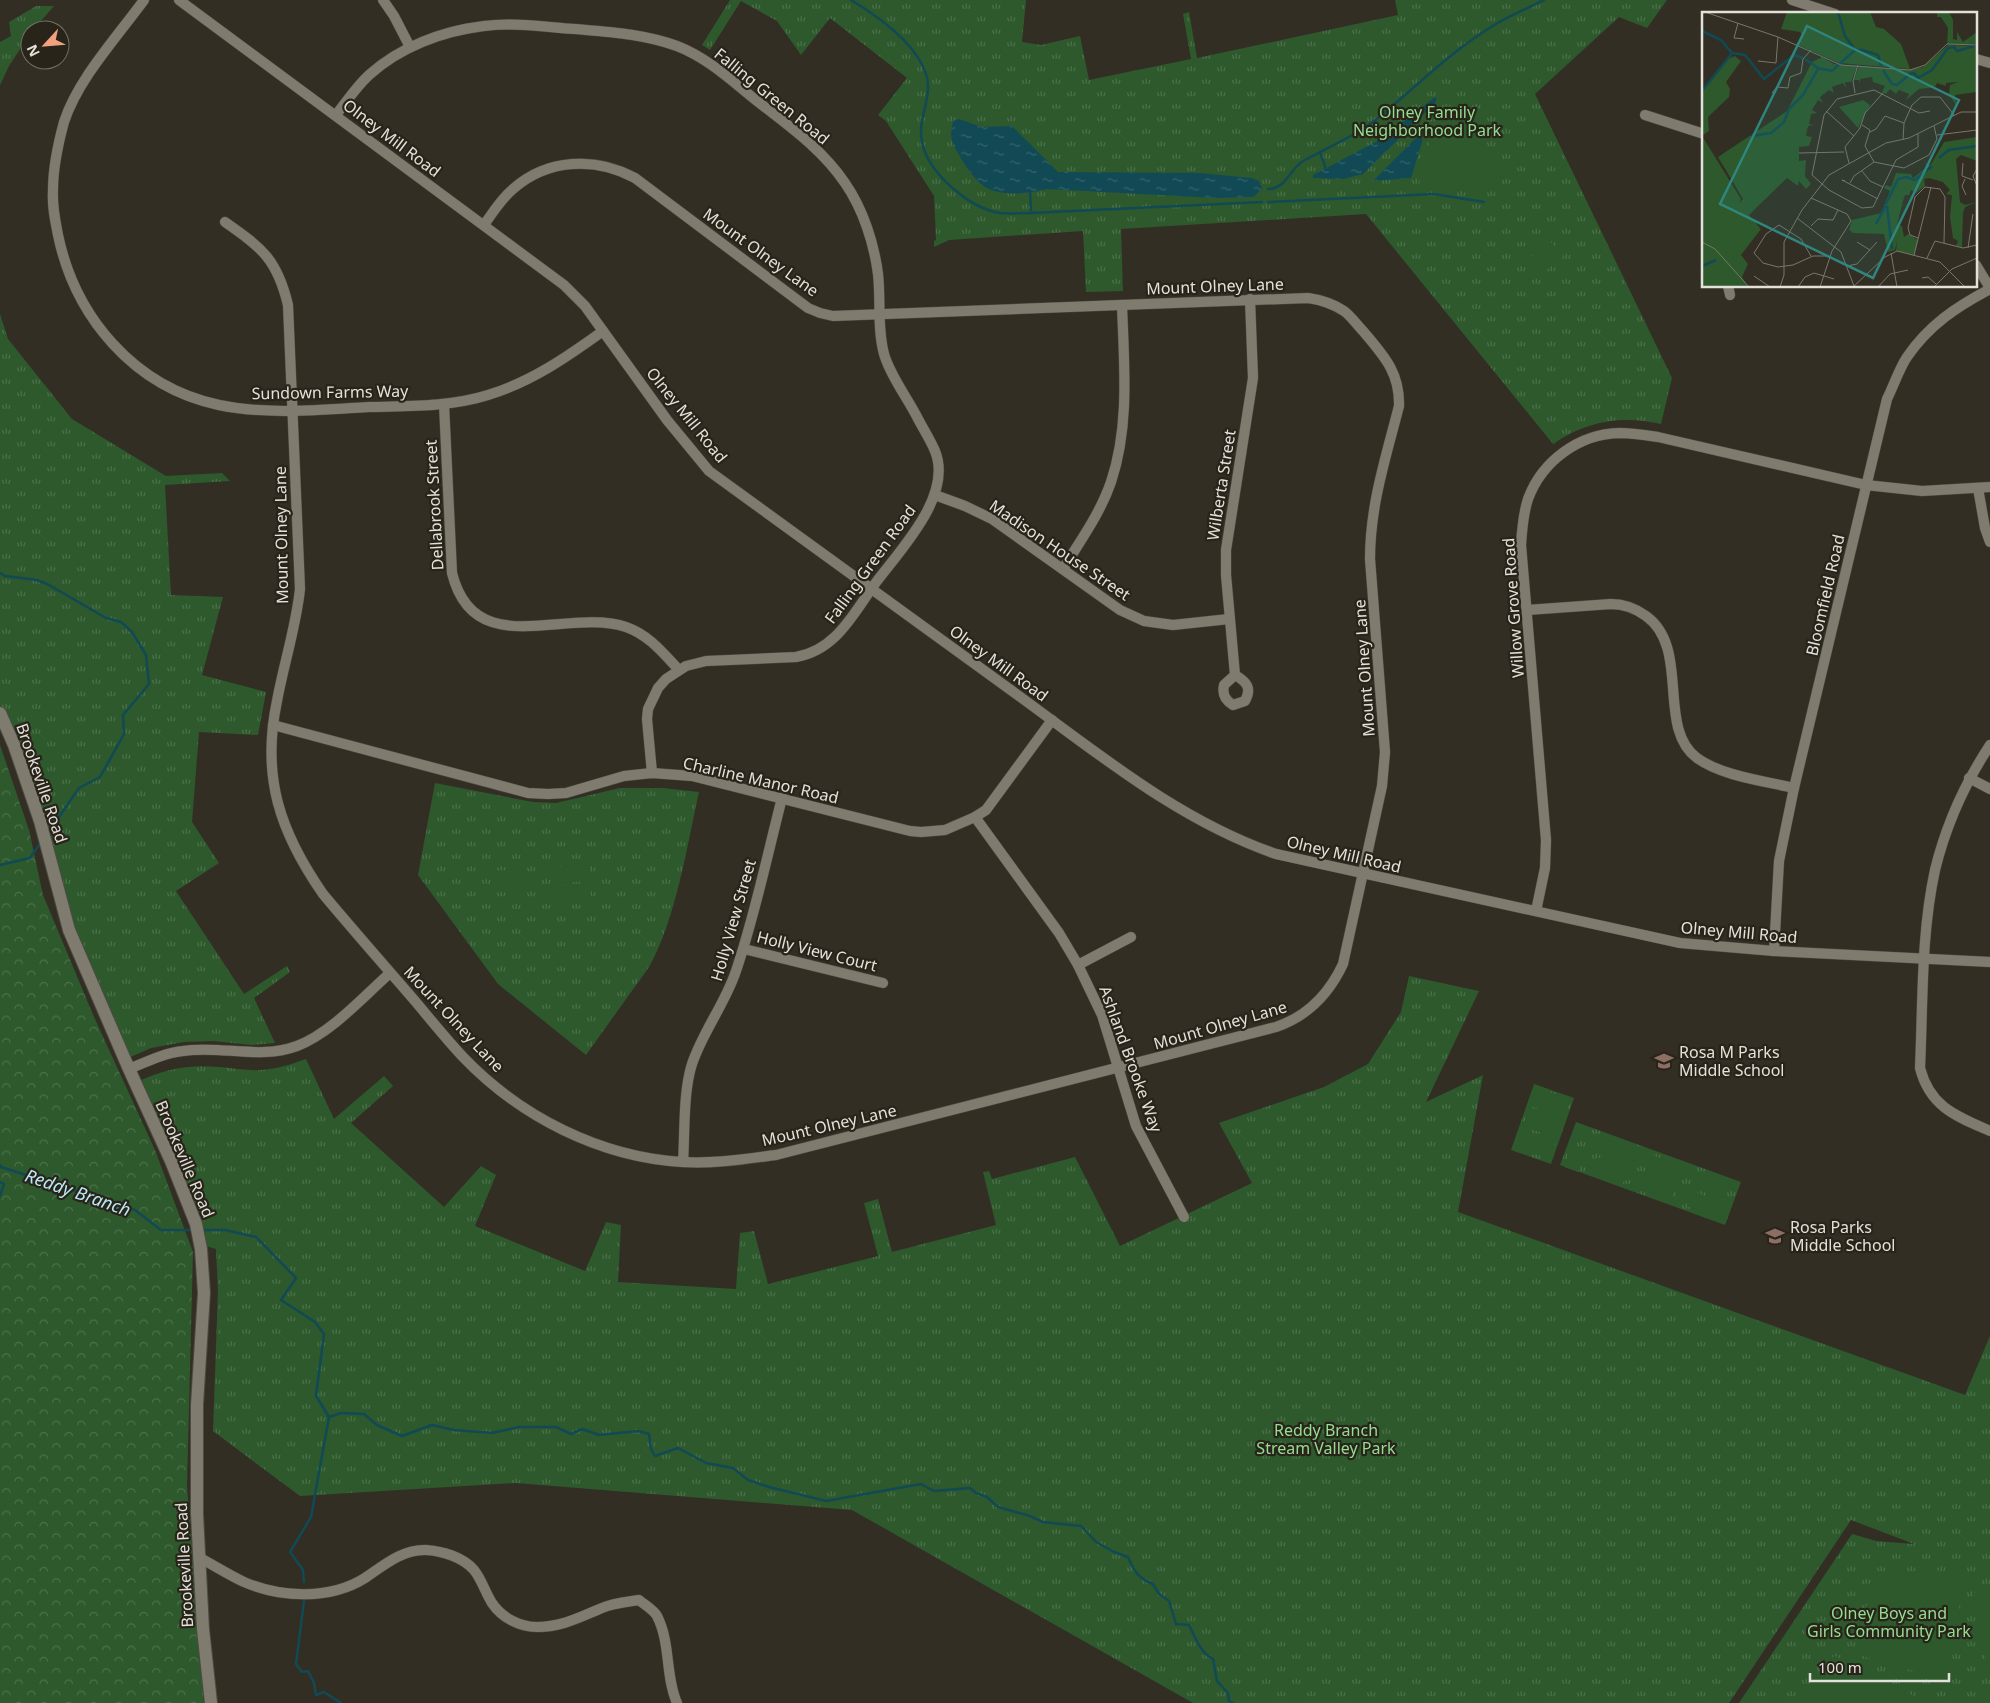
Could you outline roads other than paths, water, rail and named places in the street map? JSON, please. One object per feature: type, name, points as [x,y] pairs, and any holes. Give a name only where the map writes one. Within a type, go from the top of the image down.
[{"type":"street","name":"Sundown Farms Way","points":[[144,0],[88,76],[73,101],[65,122],[54,165],[52,190],[53,211],[63,261],[77,295],[96,326],[108,341],[135,365],[163,384],[200,400],[218,405],[252,410],[293,411],[444,404],[486,396],[523,382],[560,362],[604,331]]},
{"type":"street","name":"Olney Mill Road","points":[[179,0],[564,285],[585,306],[667,420],[710,471],[1052,720],[1159,797],[1188,815],[1248,845],[1276,854],[1680,943],[1774,951],[1990,962]]},
{"type":"street","points":[[383,0],[410,46]]},
{"type":"street","points":[[1792,0],[1829,12]]},
{"type":"street","name":"Falling Green Road","points":[[336,115],[370,74],[410,46],[448,33],[484,25],[521,24],[631,34],[677,46],[713,65],[819,150],[845,183],[857,204],[868,229],[878,274],[880,339],[886,360],[936,452],[939,473],[935,495],[929,510],[834,640],[822,649],[809,655],[706,662],[678,670],[666,679],[658,688],[648,709],[646,719],[652,774]]},
{"type":"street","points":[[1645,115],[1702,133]]},
{"type":"street","name":"Mount Olney Lane","points":[[225,222],[251,240],[274,264],[283,282],[288,305],[300,589],[297,618],[277,701],[270,753],[273,784],[281,816],[292,844],[305,868],[323,894],[465,1058],[528,1112],[564,1131],[607,1147],[646,1158],[683,1162],[726,1162],[776,1155],[1117,1069],[1282,1025],[1297,1019],[1319,1002],[1336,979],[1343,964],[1382,786],[1385,752],[1370,559],[1370,529],[1376,495],[1399,406],[1400,395],[1394,372],[1386,358],[1346,312],[1325,301],[1308,298],[834,316],[808,308],[635,178],[621,170],[601,164],[580,162],[556,166],[533,175],[512,189],[484,225]]},
{"type":"street","points":[[1978,268],[1990,288]]},
{"type":"street","name":"Bloomfield Road","points":[[1774,951],[1779,860],[1794,788],[1887,399],[1906,358],[1921,339],[1941,319],[1960,305],[1990,288]]},
{"type":"street","name":"Wilberta Street","points":[[1235,676],[1229,619],[1226,550],[1253,378],[1250,299]]},
{"type":"street","points":[[1063,569],[1099,510],[1118,456],[1125,407],[1122,305]]},
{"type":"street","name":"Dellabrook Street","points":[[444,404],[452,573],[455,586],[466,605],[479,616],[489,621],[512,627],[599,623],[625,626],[640,632],[654,642],[678,670]]},
{"type":"street","name":"Willow Grove Road","points":[[1536,911],[1545,868],[1546,840],[1521,545],[1523,517],[1528,500],[1533,488],[1548,465],[1570,447],[1590,438],[1617,433],[1658,437],[1866,485],[1922,491],[1990,487]]},
{"type":"street","points":[[1978,488],[1985,528],[1990,542]]},
{"type":"street","name":"Madison House Street","points":[[935,495],[965,506],[992,519],[1120,610],[1144,620],[1173,625],[1229,619]]},
{"type":"street","points":[[1527,610],[1611,604],[1621,604],[1637,609],[1653,621],[1667,645],[1679,732],[1685,745],[1696,757],[1716,769],[1794,788]]},
{"type":"street","name":"Brookeville Road","points":[[0,713],[14,745],[40,821],[69,930],[174,1168],[196,1224],[200,1243],[204,1293],[197,1405],[197,1514],[204,1629],[211,1703]]},
{"type":"street","name":"Charline Manor Road","points":[[273,725],[528,793],[566,793],[624,776],[652,774],[692,776],[910,831],[922,832],[945,830],[975,817],[992,803],[1052,720]]},
{"type":"street","points":[[1990,744],[1969,778],[1952,816],[1936,868],[1929,906],[1920,1068],[1924,1082],[1939,1104],[1959,1118],[1990,1130]]},
{"type":"street","points":[[1969,778],[1990,789]]},
{"type":"street","name":"Holly View Street","points":[[683,1162],[688,1089],[692,1065],[699,1045],[731,988],[744,949],[782,798]]},
{"type":"street","name":"Ashland Brooke Way","points":[[975,817],[1060,932],[1078,965],[1102,1015],[1136,1126],[1184,1217]]},
{"type":"street","points":[[1078,965],[1131,937]]},
{"type":"street","name":"Holly View Court","points":[[744,949],[883,983]]},
{"type":"street","points":[[129,1069],[159,1056],[183,1050],[258,1053],[297,1046],[329,1027],[390,973]]},
{"type":"street","points":[[200,1558],[245,1582],[268,1589],[296,1594],[318,1594],[348,1587],[401,1555],[424,1550],[451,1554],[474,1570],[492,1603],[500,1612],[522,1625],[536,1628],[572,1622],[604,1607],[640,1600],[656,1614],[668,1652],[671,1680],[677,1703]]},
{"type":"water","points":[[1435,97],[1437,99],[1435,103],[1363,174],[1343,179],[1313,178],[1313,175],[1381,139]]},
{"type":"water","points":[[959,119],[982,127],[1012,126],[1058,172],[1199,173],[1252,178],[1259,181],[1262,188],[1254,197],[1215,198],[1047,189],[1018,194],[1003,193],[989,189],[978,181],[958,153],[951,133],[953,121]]},
{"type":"water","points":[[1417,137],[1423,139],[1411,178],[1373,181]]},
{"type":"waterway","points":[[851,0],[896,32],[915,53],[927,77],[928,85],[921,126],[922,142],[926,154],[941,177],[963,197],[988,210],[1000,213],[1031,213],[1262,202]]},
{"type":"waterway","points":[[1268,189],[1280,186],[1295,168],[1305,160],[1369,125],[1449,57],[1480,34],[1544,0]]},
{"type":"waterway","points":[[1320,152],[1326,169]]},
{"type":"waterway","points":[[1030,191],[1031,213]]},
{"type":"waterway","points":[[1268,202],[1434,194],[1484,202]]},
{"type":"waterway","name":"Reddy Branch","points":[[0,573],[5,576],[37,580],[106,618],[121,622],[132,632],[146,655],[149,684],[123,715],[124,734],[100,777],[79,788],[48,833]]},
{"type":"waterway","name":"Reddy Branch","points":[[0,865],[30,858],[41,842]]},
{"type":"waterway","name":"Reddy Branch","points":[[0,1165],[1,1167],[135,1210],[161,1230],[194,1230]]},
{"type":"waterway","points":[[0,1182],[4,1184],[0,1196]]},
{"type":"waterway","name":"Reddy Branch","points":[[202,1230],[225,1230],[256,1237],[296,1278],[281,1300],[315,1322],[324,1334],[316,1396],[329,1417],[311,1517],[290,1552],[303,1570],[304,1582]]},
{"type":"waterway","points":[[329,1417],[341,1413],[364,1414],[377,1425],[402,1436],[432,1425],[454,1430],[492,1433],[519,1427],[556,1427],[571,1434],[582,1429],[599,1435],[638,1431],[649,1434],[651,1449],[655,1456],[678,1448],[706,1463],[733,1468],[748,1480],[826,1501],[921,1484],[934,1491],[970,1488],[976,1493],[987,1497],[998,1507],[1030,1516],[1043,1522],[1081,1526],[1096,1542],[1128,1557],[1138,1574],[1144,1580],[1153,1584],[1159,1594],[1169,1601],[1176,1624],[1189,1625],[1201,1648],[1213,1659],[1217,1681],[1228,1693],[1229,1701],[1233,1703]]},
{"type":"waterway","name":"Reddy Branch","points":[[304,1601],[296,1664],[302,1672],[308,1671],[314,1683],[316,1695],[324,1692],[341,1703]]},
{"type":"place","name":"Rosa M Parks Middle School","points":[[1664,1061]]},
{"type":"place","name":"Rosa Parks Middle School","points":[[1775,1236]]},
{"type":"park label","name":"Olney Family Neighborhood Park","points":[[1427,121]]},
{"type":"park label","name":"Reddy Branch Stream Valley Park","points":[[1326,1439]]},
{"type":"park label","name":"Olney Boys and Girls Community Park","points":[[1889,1622]]}]
